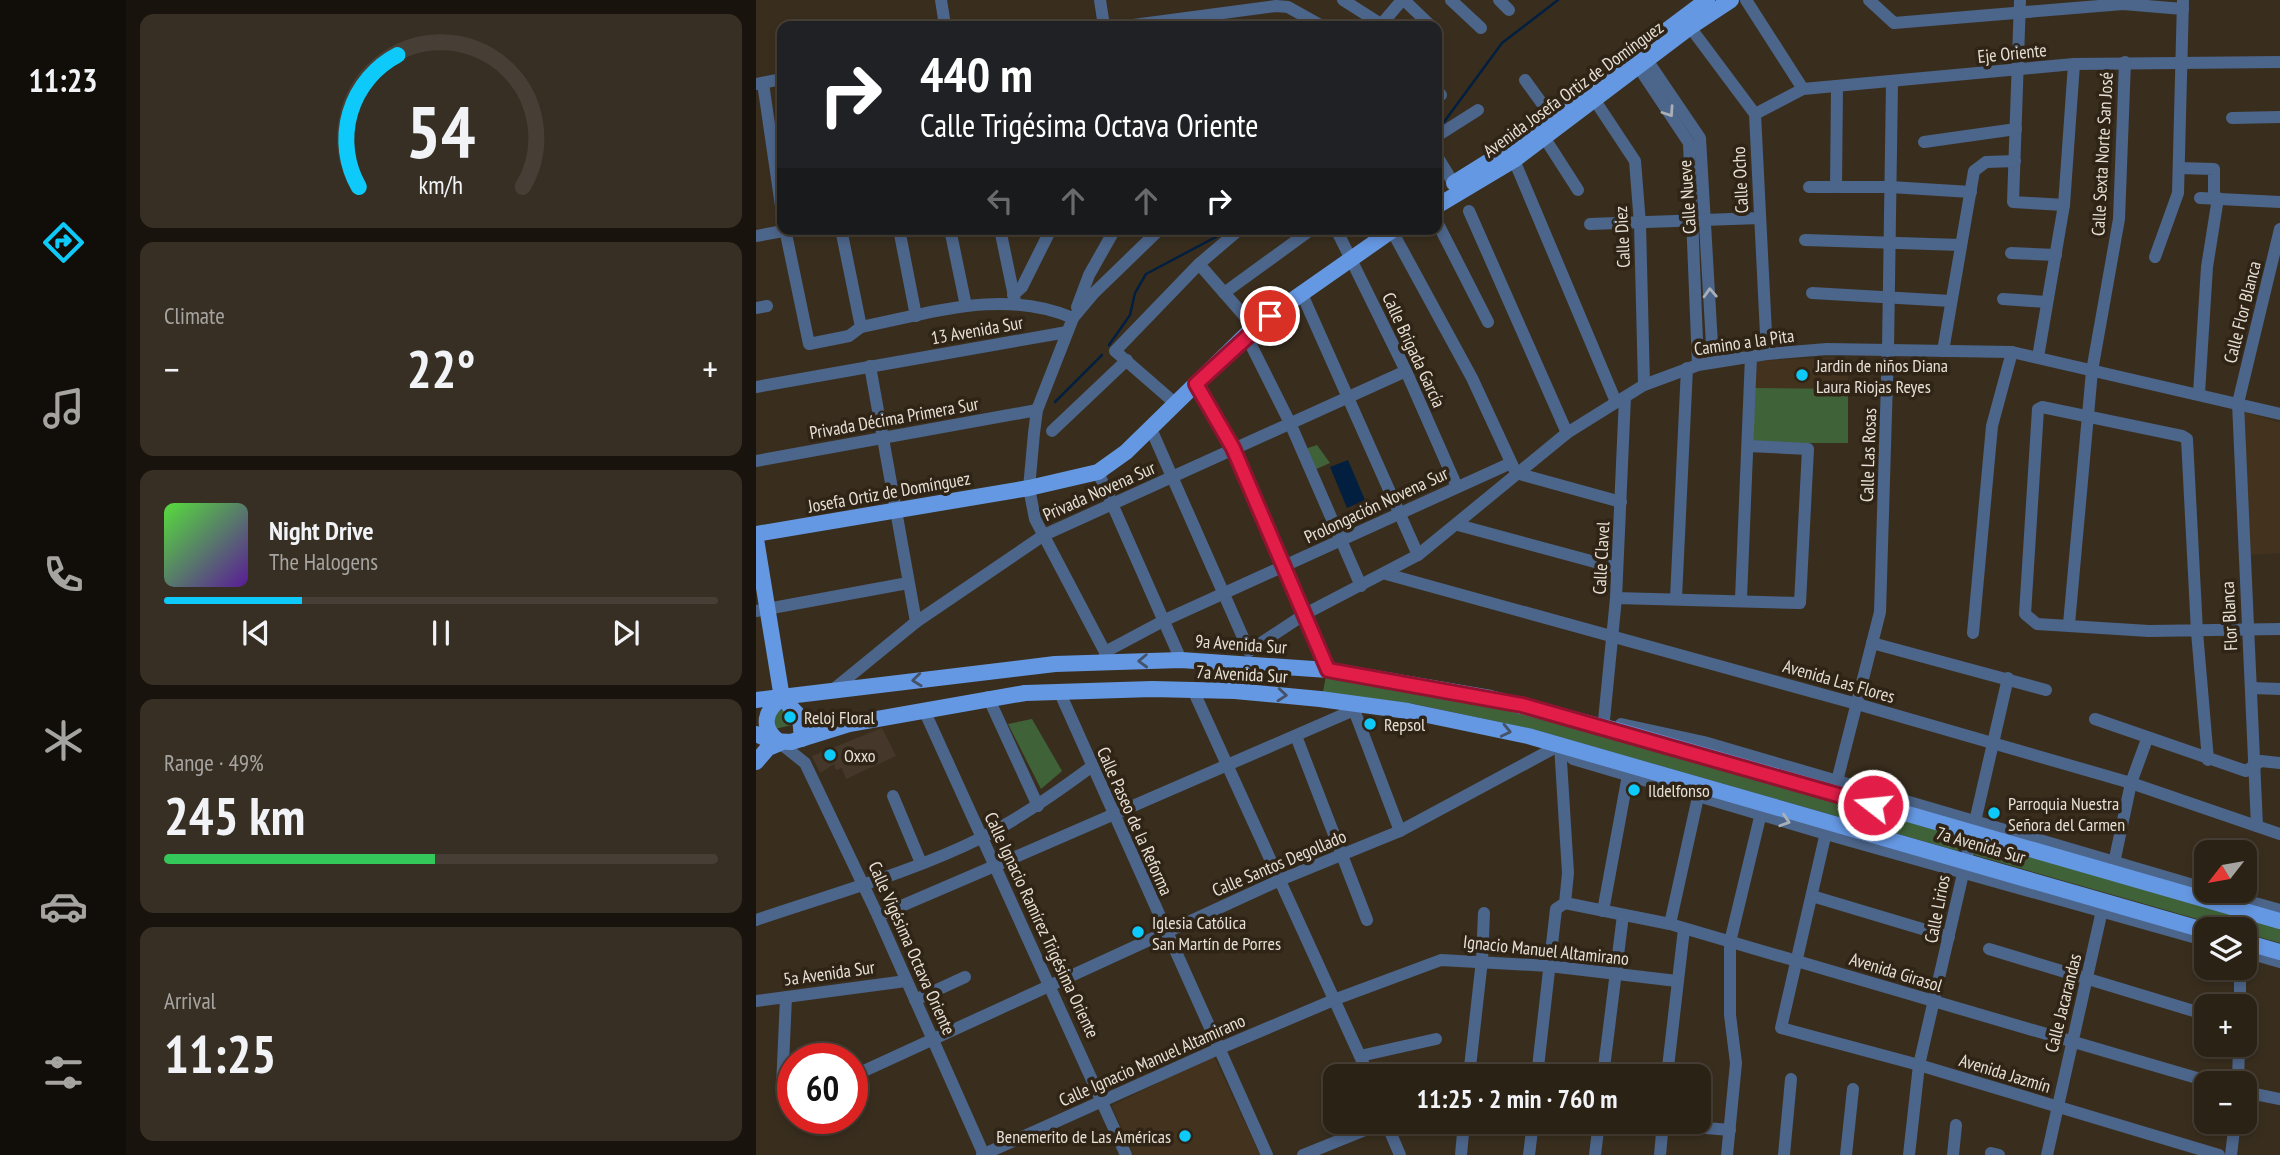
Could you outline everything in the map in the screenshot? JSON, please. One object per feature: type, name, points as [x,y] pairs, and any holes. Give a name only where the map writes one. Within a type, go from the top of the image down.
[{"type":"main road","name":"Avenida Josefa Ortiz de Domínguez","points":[[1442,203],[1514,160],[1594,100],[1639,57],[1707,0]]},
{"type":"main road","name":"Avenida Josefa Ortiz de Domínguez","points":[[1442,192],[1639,57],[1731,0]]},
{"type":"main road","points":[[1029,488],[1098,472],[1151,429],[1250,331],[1301,292],[1385,235]]},
{"type":"main road","name":"Josefa Ortiz de Domínguez","points":[[756,537],[896,509],[1029,488]]},
{"type":"main road","points":[[756,537],[762,610],[782,698],[800,717],[802,739]]},
{"type":"main road","name":"9a Avenida Sur","points":[[756,700],[1105,658],[1181,660],[1247,657],[1403,681],[1543,711],[1972,827],[2056,857],[2280,921]]},
{"type":"main road","name":"7a Avenida Sur","points":[[768,747],[849,724],[988,697],[1060,692],[1193,690],[1278,695],[1467,722],[1560,745],[1828,828],[2103,906],[2194,928]]},
{"type":"main road","points":[[756,762],[768,747],[766,718],[770,708],[782,698]]},
{"type":"main road","points":[[756,734],[768,747]]},
{"type":"main road","points":[[2056,857],[2073,852]]},
{"type":"main road","points":[[2257,945],[2280,952]]},
{"type":"street","points":[[941,0],[944,19]]},
{"type":"street","points":[[1100,0],[1103,21]]},
{"type":"street","points":[[1343,0],[1374,21]]},
{"type":"street","points":[[1386,21],[1403,0],[1425,21]]},
{"type":"street","points":[[1451,0],[1481,28]]},
{"type":"street","points":[[1499,0],[1509,10]]},
{"type":"street","points":[[1746,0],[1803,89]]},
{"type":"street","points":[[1869,0],[1894,23],[2020,6],[2183,5],[2178,193],[2155,257]]},
{"type":"street","points":[[1164,21],[1276,6],[1288,7],[1313,21]]},
{"type":"street","points":[[2020,6],[2013,202],[2064,205]]},
{"type":"street","points":[[1690,27],[1755,114]]},
{"type":"street","name":"Calle Nueve","points":[[1639,57],[1700,138],[1713,362]]},
{"type":"street","name":"Calle Nueve","points":[[1639,57],[1689,143],[1693,367],[1676,598]]},
{"type":"street","name":"Calle Sexta Norte San José","points":[[2069,624],[2092,371],[2119,219],[2125,62]]},
{"type":"street","name":"Eje Oriente","points":[[1755,114],[1803,89],[1892,83],[2074,64],[2280,62]]},
{"type":"street","points":[[2038,357],[2064,205],[2074,64]]},
{"type":"street","points":[[1525,80],[1551,116]]},
{"type":"street","name":"Calle Las Rosas","points":[[1837,781],[1880,612],[1892,83]]},
{"type":"street","points":[[760,84],[777,184]]},
{"type":"street","points":[[1836,187],[1837,86]]},
{"type":"street","name":"Calle Diez","points":[[1594,100],[1634,161],[1640,224],[1644,385]]},
{"type":"street","points":[[1442,133],[1478,110]]},
{"type":"street","name":"Calle Ocho","points":[[1755,114],[1767,354]]},
{"type":"street","points":[[2232,118],[2280,117]]},
{"type":"street","points":[[1924,142],[2017,129]]},
{"type":"street","points":[[1544,137],[1578,190]]},
{"type":"street","points":[[1514,160],[1621,399]]},
{"type":"street","points":[[1943,351],[1970,192],[1978,165],[1986,162],[2015,161]]},
{"type":"street","points":[[1442,164],[1454,184]]},
{"type":"street","points":[[2179,168],[2214,169],[2216,198],[2207,267],[2199,393]]},
{"type":"street","points":[[1809,187],[1890,187],[1970,192]]},
{"type":"street","points":[[2200,198],[2280,202]]},
{"type":"street","points":[[1469,211],[1567,433]]},
{"type":"street","points":[[1590,224],[1692,223],[1760,218]]},
{"type":"street","name":"Calle Flor Blanca","points":[[2238,403],[2280,229]]},
{"type":"street","points":[[756,236],[777,232]]},
{"type":"street","points":[[1442,232],[1488,322]]},
{"type":"street","points":[[789,235],[810,344],[849,336],[861,327],[1014,298],[1046,306],[1073,318]]},
{"type":"street","points":[[842,235],[861,327]]},
{"type":"street","points":[[900,235],[916,316]]},
{"type":"street","points":[[951,235],[966,306]]},
{"type":"street","points":[[1001,235],[1014,298]]},
{"type":"street","points":[[1014,298],[1048,235]]},
{"type":"street","points":[[1105,658],[1035,519],[1029,488],[1037,410],[1089,275],[1112,235]]},
{"type":"street","points":[[1073,318],[1094,293],[1154,235]]},
{"type":"street","points":[[1176,404],[1115,351],[1199,264],[1233,235]]},
{"type":"street","points":[[1224,293],[1304,235]]},
{"type":"street","name":"Calle Brigada García","points":[[1340,235],[1406,371],[1457,487]]},
{"type":"street","points":[[1396,235],[1472,379],[1514,468],[1621,502]]},
{"type":"street","points":[[1805,240],[1961,245]]},
{"type":"street","points":[[2011,253],[2056,255]]},
{"type":"street","points":[[1199,264],[1224,293],[1250,331],[1361,586]]},
{"type":"street","points":[[1301,292],[1418,555]]},
{"type":"street","points":[[1812,293],[1951,301]]},
{"type":"street","points":[[2003,299],[2047,302]]},
{"type":"street","name":"13 Avenida Sur","points":[[756,387],[1067,331]]},
{"type":"street","name":"Camino a la Pita","points":[[1247,657],[1305,614],[1418,555],[1458,525],[1514,468],[1567,433],[1644,385],[1713,362],[1767,354],[1888,348],[2012,352],[2199,393],[2280,414]]},
{"type":"street","points":[[1973,633],[1992,426],[2012,352]]},
{"type":"street","points":[[1741,599],[1751,356]]},
{"type":"street","points":[[1052,431],[1127,360]]},
{"type":"street","points":[[870,366],[916,622]]},
{"type":"street","name":"Privada Novena Sur","points":[[834,689],[916,622],[1044,535],[1406,371]]},
{"type":"street","points":[[1196,384],[1233,448],[1328,670]]},
{"type":"street","name":"Calle Clavel","points":[[1604,720],[1616,598],[1621,502],[1621,399]]},
{"type":"street","name":"Flor Blanca","points":[[2238,403],[2257,826]]},
{"type":"street","points":[[2208,760],[2197,632],[2187,439],[2042,407],[2036,413],[2025,614],[2037,624],[2150,631],[2197,632],[2280,629]]},
{"type":"street","name":"Privada Décima Primera Sur","points":[[756,461],[1037,410]]},
{"type":"street","points":[[1151,429],[1247,657]]},
{"type":"street","points":[[1616,598],[1741,599],[1800,604],[1808,449],[1748,446]]},
{"type":"street","name":"Prolongación Novena Sur","points":[[1105,658],[1165,620],[1223,596],[1457,487],[1514,468]]},
{"type":"street","points":[[1098,472],[1181,660]]},
{"type":"street","points":[[1458,525],[1617,568]]},
{"type":"street","name":"Avenida Las Flores","points":[[1386,574],[2131,783],[2280,834]]},
{"type":"street","points":[[762,610],[908,583]]},
{"type":"street","points":[[1872,643],[2046,690]]},
{"type":"street","name":"Calle Lirios","points":[[1909,1155],[1919,1065],[2008,678]]},
{"type":"street","points":[[2251,688],[2280,689]]},
{"type":"street","points":[[1193,690],[1336,999],[1363,1064]]},
{"type":"street","name":"Calle Paseo de la Reforma","points":[[1060,692],[1091,767],[1267,1155]]},
{"type":"street","points":[[988,697],[1038,806]]},
{"type":"street","points":[[878,916],[1114,817],[1228,763],[1296,736],[1355,708],[1400,831]]},
{"type":"street","name":"Calle Ignacio Ramírez Trigésima Oriente","points":[[924,710],[1126,1155]]},
{"type":"street","points":[[1543,711],[1604,720],[1704,743],[1837,781],[1972,827],[2194,886]]},
{"type":"street","points":[[2095,719],[2246,771],[2262,761],[2280,763]]},
{"type":"street","points":[[1296,736],[1367,920]]},
{"type":"street","points":[[2114,863],[2131,783],[2147,738]]},
{"type":"street","points":[[768,747],[802,758],[802,739]]},
{"type":"street","points":[[1560,745],[1573,758],[1628,775],[1700,790],[1761,813],[1828,828],[1796,961]]},
{"type":"street","points":[[1539,1064],[1556,909],[1565,903],[1568,873],[1560,745]]},
{"type":"street","name":"Calle Santos Degollado","points":[[868,1069],[1280,880],[1400,831],[1560,745]]},
{"type":"street","name":"Calle Vigésima Octava Oriente","points":[[802,758],[878,916],[984,1155]]},
{"type":"street","points":[[756,920],[863,885],[982,837],[1038,806],[1091,767]]},
{"type":"street","points":[[1603,911],[1628,775]]},
{"type":"street","points":[[1670,925],[1700,790]]},
{"type":"street","points":[[892,796],[921,863]]},
{"type":"street","points":[[1727,1155],[1737,1063],[1730,1015],[1730,942],[1761,813]]},
{"type":"street","points":[[1811,897],[1950,937]]},
{"type":"street","name":"Avenida Girasol","points":[[1565,903],[1670,925],[2194,1077]]},
{"type":"street","points":[[2255,903],[2280,910]]},
{"type":"street","points":[[2103,906],[2194,937]]},
{"type":"street","name":"Calle Jacarandas","points":[[2047,1155],[2103,906]]},
{"type":"street","points":[[1470,1064],[1482,960],[1484,913]]},
{"type":"street","points":[[1604,1064],[1623,915]]},
{"type":"street","points":[[1668,1064],[1684,929]]},
{"type":"street","points":[[1989,949],[2194,1011]]},
{"type":"street","points":[[2257,955],[2280,961]]},
{"type":"street","name":"Ignacio Manuel Altamirano","points":[[1336,999],[1441,960],[1482,960],[1677,981]]},
{"type":"street","name":"Avenida Jazmín","points":[[1796,961],[1781,1028],[1919,1065],[2219,1155]]},
{"type":"street","points":[[915,1000],[965,977]]},
{"type":"street","name":"5a Avenida Sur","points":[[756,1001],[906,981]]},
{"type":"street","points":[[784,1043],[786,997]]},
{"type":"street","name":"Calle Ignacio Manuel Altamirano","points":[[984,1155],[1336,999]]},
{"type":"street","points":[[1360,1056],[1436,1039]]},
{"type":"street","points":[[1784,1155],[1791,1079]]},
{"type":"street","points":[[1846,1155],[1853,1089]]},
{"type":"street","points":[[2257,1094],[2280,1099]]},
{"type":"street","points":[[1953,1155],[1956,1125]]},
{"type":"street","points":[[1711,1128],[1730,1130]]},
{"type":"street","points":[[1303,1155],[1356,1134]]},
{"type":"street","points":[[1391,1134],[1400,1155]]},
{"type":"street","points":[[1461,1155],[1463,1134]]},
{"type":"street","points":[[1529,1155],[1532,1134]]},
{"type":"street","points":[[1595,1155],[1598,1134]]},
{"type":"street","points":[[1660,1155],[1662,1134]]},
{"type":"street","points":[[2231,1155],[2234,1134]]},
{"type":"shaded area","name":"Jardin de niños Diana Laura Riojas Reyes","points":[[1847,357],[1848,389],[1756,389],[1756,361]]},
{"type":"shaded area","points":[[2243,411],[2280,423],[2280,553],[2250,555]]},
{"type":"shaded area","points":[[882,728],[896,756],[846,779],[842,768],[836,770],[834,764],[820,773],[812,756]]},
{"type":"shaded area","points":[[1213,1055],[1260,1155],[1133,1155],[1112,1106]]},
{"type":"green space","points":[[1755,388],[1848,389],[1848,443],[1752,443]]},
{"type":"green space","points":[[1317,445],[1330,463],[1314,470],[1305,449]]},
{"type":"green space","points":[[1326,675],[1536,713],[1963,835],[1958,851],[1532,729],[1414,704],[1323,692]]},
{"type":"green space","points":[[784,708],[796,724],[775,729],[773,715]]},
{"type":"green space","points":[[1032,719],[1062,771],[1041,789],[1008,724]]},
{"type":"green space","points":[[1978,839],[2249,917],[2194,918],[1974,855]]},
{"type":"green space","points":[[2257,919],[2280,926],[2280,943],[2257,936]]},
{"type":"water","points":[[1348,460],[1365,500],[1347,508],[1330,467]]},
{"type":"waterway","points":[[1442,123],[1502,43],[1558,0]]},
{"type":"waterway","points":[[1109,345],[1130,315],[1135,293],[1146,274],[1220,235]]},
{"type":"waterway","points":[[1055,402],[1102,355]]},
{"type":"place","name":"Jardin de niños Diana Laura Riojas Reyes","points":[[1802,375]]},
{"type":"place","name":"Reloj Floral","points":[[790,717]]},
{"type":"place","name":"Repsol","points":[[1370,724]]},
{"type":"place","name":"Oxxo","points":[[830,755]]},
{"type":"place","name":"Ildelfonso","points":[[1634,790]]},
{"type":"place","name":"Parroquia Nuestra Señora del Carmen","points":[[1994,813]]},
{"type":"place","name":"Iglesia Católica San Martín de Porres","points":[[1138,932]]},
{"type":"place","name":"Benemerito de Las Américas","points":[[1185,1136]]},
{"type":"route","points":[[1270,316],[1254,327],[1196,384],[1233,448],[1328,670],[1403,681],[1522,705],[1873,805]]}]
